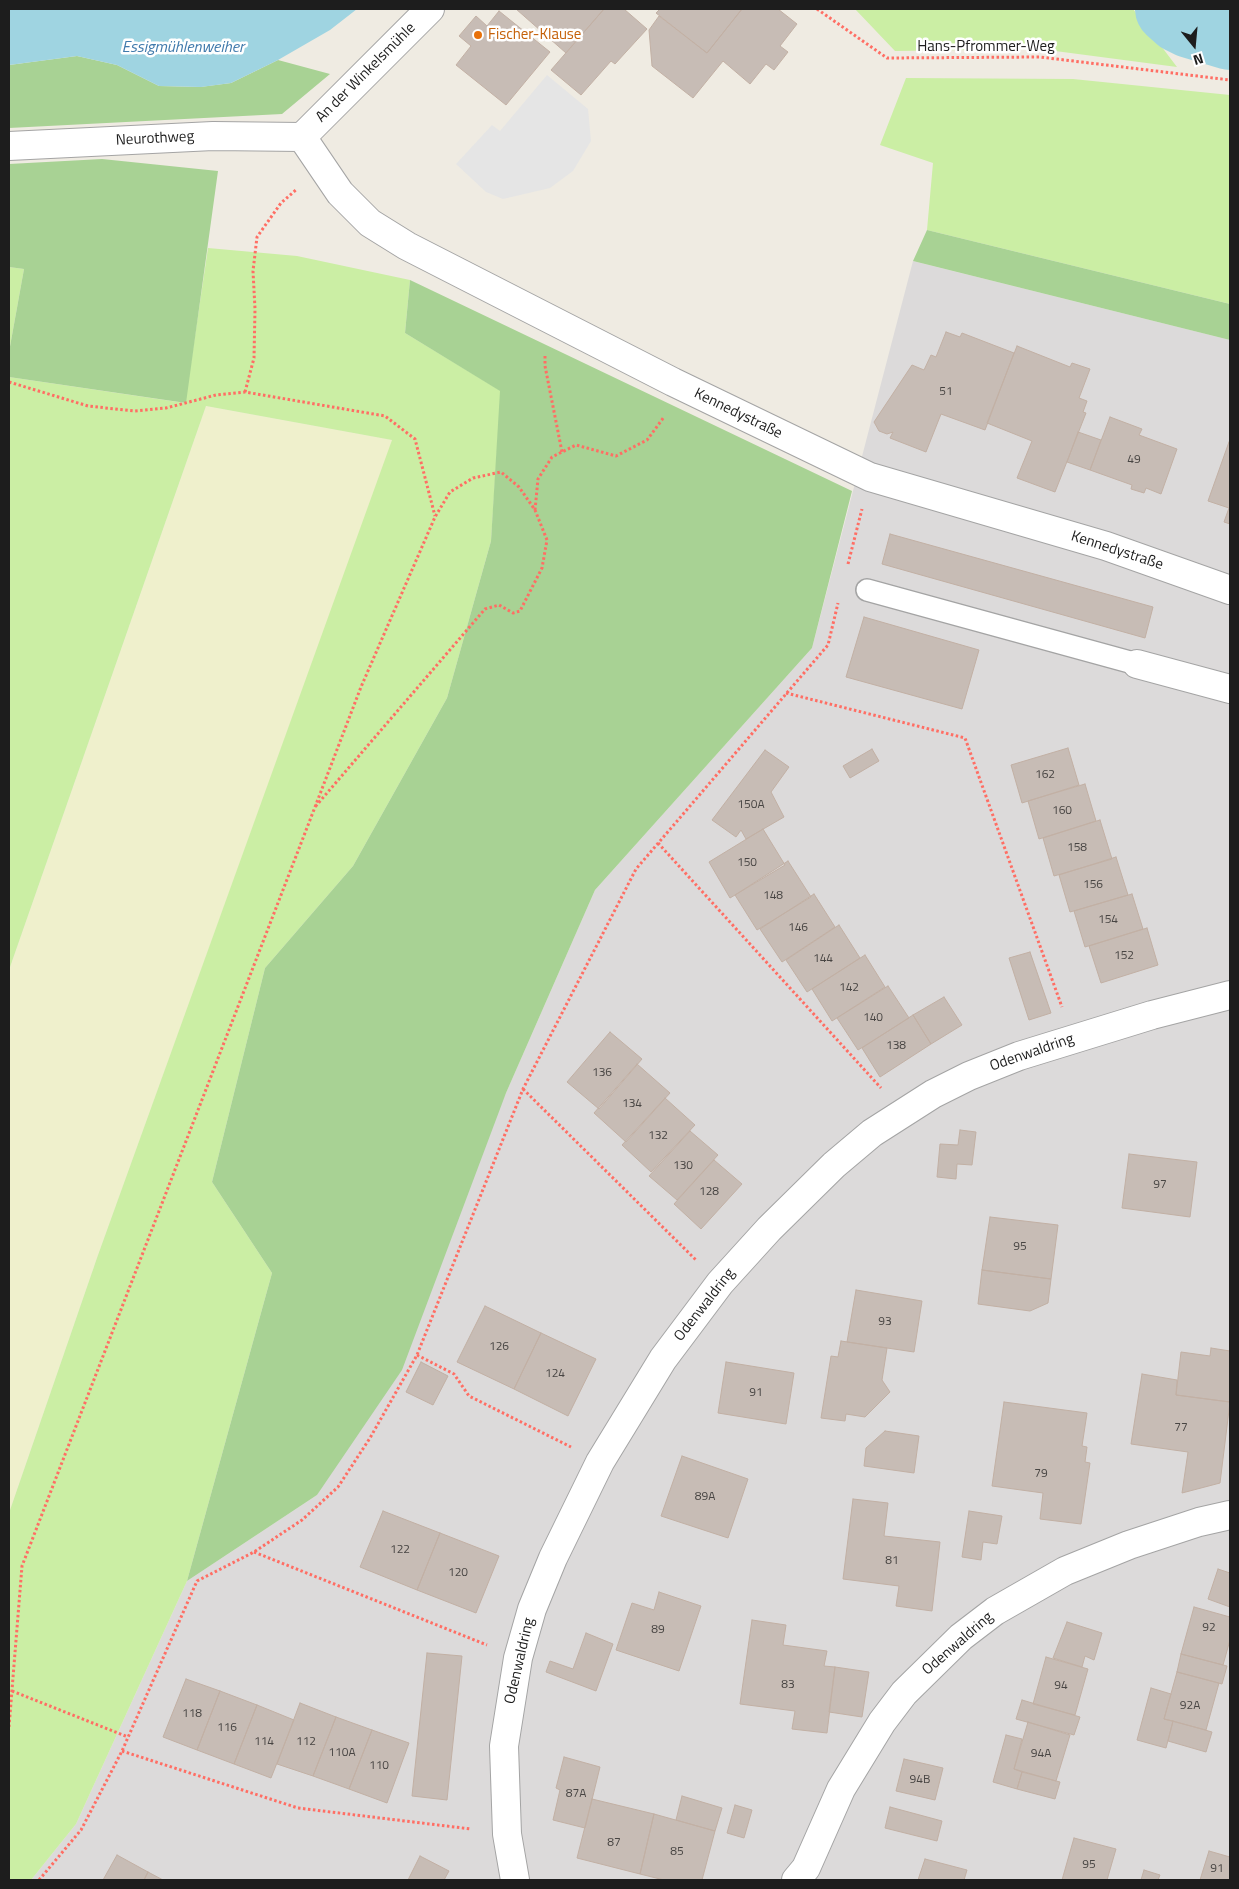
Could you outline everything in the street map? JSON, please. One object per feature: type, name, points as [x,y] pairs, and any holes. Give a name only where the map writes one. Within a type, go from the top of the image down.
[{"type":"street","name":"An der Winkelsmühle","points":[[302,137],[430,9]]},
{"type":"street","name":"Neurothweg","points":[[9,146],[213,136],[302,137]]},
{"type":"street","name":"Kennedystraße","points":[[302,137],[340,193],[370,223],[407,246],[684,388],[870,477],[1106,546],[1230,590]]},
{"type":"street","points":[[1137,664],[1230,689]]},
{"type":"street","name":"Odenwaldring","points":[[515,1880],[507,1834],[504,1746],[518,1658],[532,1609],[553,1558],[600,1462],[663,1359],[720,1284],[769,1229],[834,1165],[872,1133],[903,1112],[969,1076],[1073,1038],[1230,995]]},
{"type":"street","name":"Odenwaldring","points":[[801,1876],[841,1789],[882,1722],[904,1693],[962,1637],[995,1611],[1065,1571],[1129,1544],[1199,1522],[1230,1515]]},
{"type":"lane","points":[[866,590],[1137,664]]},
{"type":"path","name":"Hans-Pfrommer-Weg","points":[[817,9],[886,58],[1040,57],[1230,80]]},
{"type":"path","points":[[245,392],[254,358],[255,309],[253,270],[257,237],[281,204],[322,167]]},
{"type":"path","points":[[546,318],[545,366],[562,452]]},
{"type":"path","points":[[9,382],[88,406],[134,411],[166,408],[216,395],[245,392],[385,416],[415,439],[435,517]]},
{"type":"path","points":[[535,510],[538,479],[552,457],[576,445],[616,456],[648,440],[684,388]]},
{"type":"path","points":[[9,1727],[22,1566],[361,687],[435,517],[450,492],[473,478],[501,472],[520,487],[535,510],[547,540],[542,568],[520,611],[513,613],[499,605],[485,609],[315,807]]},
{"type":"path","points":[[846,574],[870,477]]},
{"type":"path","points":[[39,1880],[81,1830],[122,1751],[197,1581],[254,1552],[302,1520],[338,1487],[370,1438],[417,1355],[523,1089],[636,869],[828,645],[839,601]]},
{"type":"path","points":[[786,693],[965,738],[1073,1038]]},
{"type":"path","points":[[658,843],[903,1112]]},
{"type":"path","points":[[523,1089],[720,1284]]},
{"type":"path","points":[[417,1355],[454,1374],[469,1396],[600,1462]]},
{"type":"path","points":[[254,1552],[518,1658]]},
{"type":"path","points":[[12,1691],[128,1737]]},
{"type":"path","points":[[122,1751],[298,1808],[507,1834]]},
{"type":"shaded area","points":[[1203,9],[1230,9],[1230,22],[1209,16]]},
{"type":"shaded area","points":[[547,75],[588,109],[591,141],[573,171],[550,188],[503,199],[486,192],[456,164],[492,125],[500,131]]},
{"type":"shaded area","points":[[913,261],[1230,340],[1230,1880],[31,1880],[76,1824],[187,1581],[317,1495],[506,1093],[595,890],[812,648]]},
{"type":"green space","points":[[855,9],[1133,9],[1177,67],[1040,49],[895,51]]},
{"type":"green space","points":[[77,56],[117,65],[159,86],[200,87],[231,83],[278,60],[330,74],[282,114],[9,128],[9,65]]},
{"type":"green space","points":[[906,78],[1073,79],[1230,95],[1230,304],[927,230],[933,163],[880,145]]},
{"type":"green space","points":[[102,159],[218,171],[186,403],[9,377],[9,352],[24,269],[9,267],[9,164]]},
{"type":"green space","points":[[927,230],[1230,304],[1230,340],[913,261]]},
{"type":"green space","points":[[208,248],[297,256],[410,280],[405,333],[501,391],[491,541],[447,698],[353,866],[265,968],[212,1182],[272,1273],[187,1581],[76,1824],[31,1880],[9,1880],[9,1513],[98,1255],[392,440],[206,406],[9,970],[9,377],[185,403]]},
{"type":"green space","points":[[9,267],[24,269],[9,352]]},
{"type":"green space","points":[[410,280],[852,491],[812,648],[595,890],[506,1093],[402,1370],[317,1495],[187,1581],[272,1273],[212,1182],[265,968],[353,866],[447,698],[491,541],[500,391],[405,333]]},
{"type":"green space","points":[[206,406],[393,440],[98,1255],[9,1513],[9,970]]},
{"type":"water","name":"Essigmühlenweiher","points":[[9,9],[357,9],[330,30],[278,60],[231,83],[201,87],[159,86],[117,65],[77,56],[9,65]]},
{"type":"building","points":[[516,9],[604,9],[566,53]]},
{"type":"building","points":[[604,9],[624,9],[647,29],[615,64],[611,61],[581,95],[551,70]]},
{"type":"building","points":[[660,9],[742,9],[707,53],[656,13]]},
{"type":"building","points":[[742,9],[778,9],[797,24],[780,46],[788,52],[774,70],[766,64],[750,84],[723,61],[693,98],[652,66],[649,30],[659,16],[707,53]]},
{"type":"building","points":[[499,11],[550,52],[506,105],[456,65],[471,46],[459,36],[476,16],[487,26]]},
{"type":"building","points":[[946,332],[960,337],[962,333],[1014,353],[985,430],[941,414],[926,452],[890,438],[893,432],[887,434],[879,431],[874,422],[912,365],[924,370],[931,355],[936,357]]},
{"type":"building","points":[[1017,346],[1070,367],[1072,363],[1090,369],[1079,398],[1087,401],[1083,412],[1086,413],[1055,492],[1017,478],[1032,441],[987,423]]},
{"type":"building","points":[[1110,417],[1142,429],[1139,435],[1177,449],[1161,494],[1146,488],[1144,493],[1131,489],[1132,485],[1090,470]]},
{"type":"building","points":[[1078,432],[1101,440],[1090,470],[1067,462]]},
{"type":"building","points":[[1229,442],[1230,524],[1224,522],[1229,508],[1208,501]]},
{"type":"building","points":[[890,534],[1153,607],[1145,638],[882,564]]},
{"type":"building","points":[[864,617],[979,650],[962,709],[846,677]]},
{"type":"building","points":[[1068,748],[1079,785],[1022,803],[1011,765]]},
{"type":"building","points":[[872,749],[879,761],[850,778],[843,766]]},
{"type":"building","points":[[765,750],[789,767],[771,792],[784,817],[746,839],[741,830],[736,837],[712,820]]},
{"type":"building","points":[[1085,784],[1096,821],[1039,839],[1028,801]]},
{"type":"building","points":[[1100,820],[1112,859],[1054,876],[1043,838]]},
{"type":"building","points":[[763,829],[785,865],[730,898],[709,862]]},
{"type":"building","points":[[1116,857],[1128,895],[1070,912],[1059,875]]},
{"type":"building","points":[[788,861],[811,897],[757,930],[735,895]]},
{"type":"building","points":[[814,894],[835,927],[782,962],[760,929]]},
{"type":"building","points":[[1132,894],[1143,929],[1085,947],[1074,911]]},
{"type":"building","points":[[839,925],[860,958],[807,992],[786,960]]},
{"type":"building","points":[[1147,928],[1158,965],[1101,983],[1089,946]]},
{"type":"building","points":[[1030,952],[1051,1013],[1029,1020],[1009,958]]},
{"type":"building","points":[[865,955],[885,987],[832,1021],[812,989]]},
{"type":"building","points":[[888,986],[909,1018],[858,1050],[837,1018]]},
{"type":"building","points":[[944,997],[962,1025],[931,1044],[913,1015]]},
{"type":"building","points":[[913,1015],[931,1044],[880,1077],[862,1048]]},
{"type":"building","points":[[610,1032],[642,1059],[599,1109],[567,1082]]},
{"type":"building","points":[[637,1064],[670,1093],[626,1142],[594,1113]]},
{"type":"building","points":[[665,1098],[695,1125],[651,1172],[622,1145]]},
{"type":"building","points":[[960,1130],[976,1132],[972,1165],[957,1164],[956,1179],[937,1177],[940,1144],[958,1145]]},
{"type":"building","points":[[690,1131],[718,1155],[677,1200],[649,1176]]},
{"type":"building","points":[[1129,1154],[1197,1162],[1190,1217],[1122,1208]]},
{"type":"building","points":[[714,1160],[742,1184],[701,1229],[674,1204]]},
{"type":"building","points":[[990,1217],[1058,1225],[1051,1279],[982,1270]]},
{"type":"building","points":[[982,1270],[1051,1279],[1048,1303],[1030,1311],[978,1304]]},
{"type":"building","points":[[856,1290],[922,1301],[914,1352],[847,1342]]},
{"type":"building","points":[[485,1306],[541,1333],[514,1389],[457,1362]]},
{"type":"building","points":[[541,1333],[596,1359],[568,1416],[514,1389]]},
{"type":"building","points":[[841,1341],[887,1348],[882,1380],[890,1392],[865,1417],[846,1414],[845,1421],[821,1418],[831,1356],[838,1357]]},
{"type":"building","points":[[1211,1348],[1230,1351],[1230,1402],[1176,1395],[1181,1352],[1210,1356]]},
{"type":"building","points":[[421,1362],[448,1376],[433,1405],[406,1392]]},
{"type":"building","points":[[726,1362],[794,1373],[786,1424],[718,1413]]},
{"type":"building","points":[[1142,1374],[1177,1380],[1176,1395],[1230,1402],[1220,1483],[1182,1493],[1188,1452],[1131,1444]]},
{"type":"building","points":[[1004,1402],[1087,1413],[1082,1446],[1087,1447],[1085,1462],[1090,1463],[1081,1524],[1040,1519],[1043,1493],[992,1486]]},
{"type":"building","points":[[885,1431],[919,1436],[914,1473],[864,1466],[866,1448]]},
{"type":"building","points":[[682,1456],[748,1479],[728,1538],[661,1516]]},
{"type":"building","points":[[853,1499],[888,1503],[884,1536],[940,1542],[932,1611],[896,1606],[899,1586],[843,1579]]},
{"type":"building","points":[[383,1511],[440,1533],[417,1590],[360,1567]]},
{"type":"building","points":[[969,1511],[1002,1516],[997,1544],[983,1542],[981,1560],[962,1557]]},
{"type":"building","points":[[440,1533],[499,1556],[476,1613],[417,1590]]},
{"type":"building","points":[[1218,1569],[1230,1573],[1230,1607],[1208,1599]]},
{"type":"building","points":[[659,1592],[701,1606],[679,1671],[616,1650],[632,1603],[654,1610]]},
{"type":"building","points":[[1194,1607],[1230,1617],[1230,1640],[1223,1665],[1181,1654]]},
{"type":"building","points":[[752,1620],[786,1625],[783,1645],[827,1651],[824,1666],[835,1667],[827,1733],[792,1729],[795,1711],[740,1704]]},
{"type":"building","points":[[1067,1622],[1102,1633],[1094,1660],[1085,1656],[1082,1667],[1053,1658]]},
{"type":"building","points":[[586,1633],[613,1644],[596,1691],[546,1672],[550,1661],[573,1669]]},
{"type":"building","points":[[427,1653],[462,1656],[447,1800],[412,1796]]},
{"type":"building","points":[[1181,1654],[1227,1666],[1222,1684],[1177,1672]]},
{"type":"building","points":[[1046,1657],[1088,1669],[1075,1715],[1033,1704]]},
{"type":"building","points":[[835,1667],[869,1672],[862,1717],[829,1712]]},
{"type":"building","points":[[1177,1672],[1219,1683],[1206,1730],[1164,1719]]},
{"type":"building","points":[[186,1679],[220,1691],[197,1750],[163,1737]]},
{"type":"building","points":[[1151,1688],[1171,1694],[1164,1719],[1173,1721],[1166,1748],[1137,1740]]},
{"type":"building","points":[[220,1691],[257,1705],[234,1764],[197,1750]]},
{"type":"building","points":[[1022,1700],[1080,1717],[1074,1735],[1016,1719]]},
{"type":"building","points":[[300,1703],[336,1717],[313,1776],[277,1764]]},
{"type":"building","points":[[257,1705],[294,1720],[271,1778],[234,1764]]},
{"type":"building","points":[[336,1717],[372,1730],[349,1789],[313,1776]]},
{"type":"building","points":[[1173,1721],[1212,1732],[1206,1752],[1168,1741]]},
{"type":"building","points":[[1028,1722],[1070,1735],[1056,1781],[1014,1769]]},
{"type":"building","points":[[372,1730],[409,1743],[387,1803],[349,1789]]},
{"type":"building","points":[[1006,1735],[1022,1739],[1014,1769],[1022,1772],[1017,1789],[993,1782]]},
{"type":"building","points":[[564,1757],[600,1767],[585,1828],[553,1820],[560,1790],[556,1788]]},
{"type":"building","points":[[904,1759],[943,1768],[935,1800],[896,1791]]},
{"type":"building","points":[[1022,1772],[1060,1782],[1055,1799],[1017,1789]]},
{"type":"building","points":[[682,1796],[722,1808],[715,1831],[676,1820]]},
{"type":"building","points":[[592,1799],[654,1814],[640,1874],[577,1858]]},
{"type":"building","points":[[735,1805],[752,1810],[744,1838],[727,1833]]},
{"type":"building","points":[[890,1807],[942,1821],[937,1841],[885,1828]]},
{"type":"building","points":[[654,1814],[715,1831],[702,1880],[664,1880],[640,1874]]},
{"type":"building","points":[[1074,1838],[1116,1849],[1107,1880],[1062,1880]]},
{"type":"building","points":[[1209,1851],[1230,1857],[1230,1880],[1200,1880]]},
{"type":"building","points":[[117,1855],[148,1872],[144,1880],[103,1880]]},
{"type":"building","points":[[420,1856],[449,1871],[444,1880],[408,1880]]},
{"type":"building","points":[[925,1859],[967,1870],[964,1880],[918,1880]]},
{"type":"building","points":[[1144,1870],[1160,1875],[1158,1880],[1141,1880]]},
{"type":"building","points":[[148,1872],[163,1880],[144,1880]]},
{"type":"waterway","points":[[1170,9],[1180,18],[1190,23],[1230,35]]},
{"type":"place","name":"Fischer-Klause","points":[[478,35]]}]
